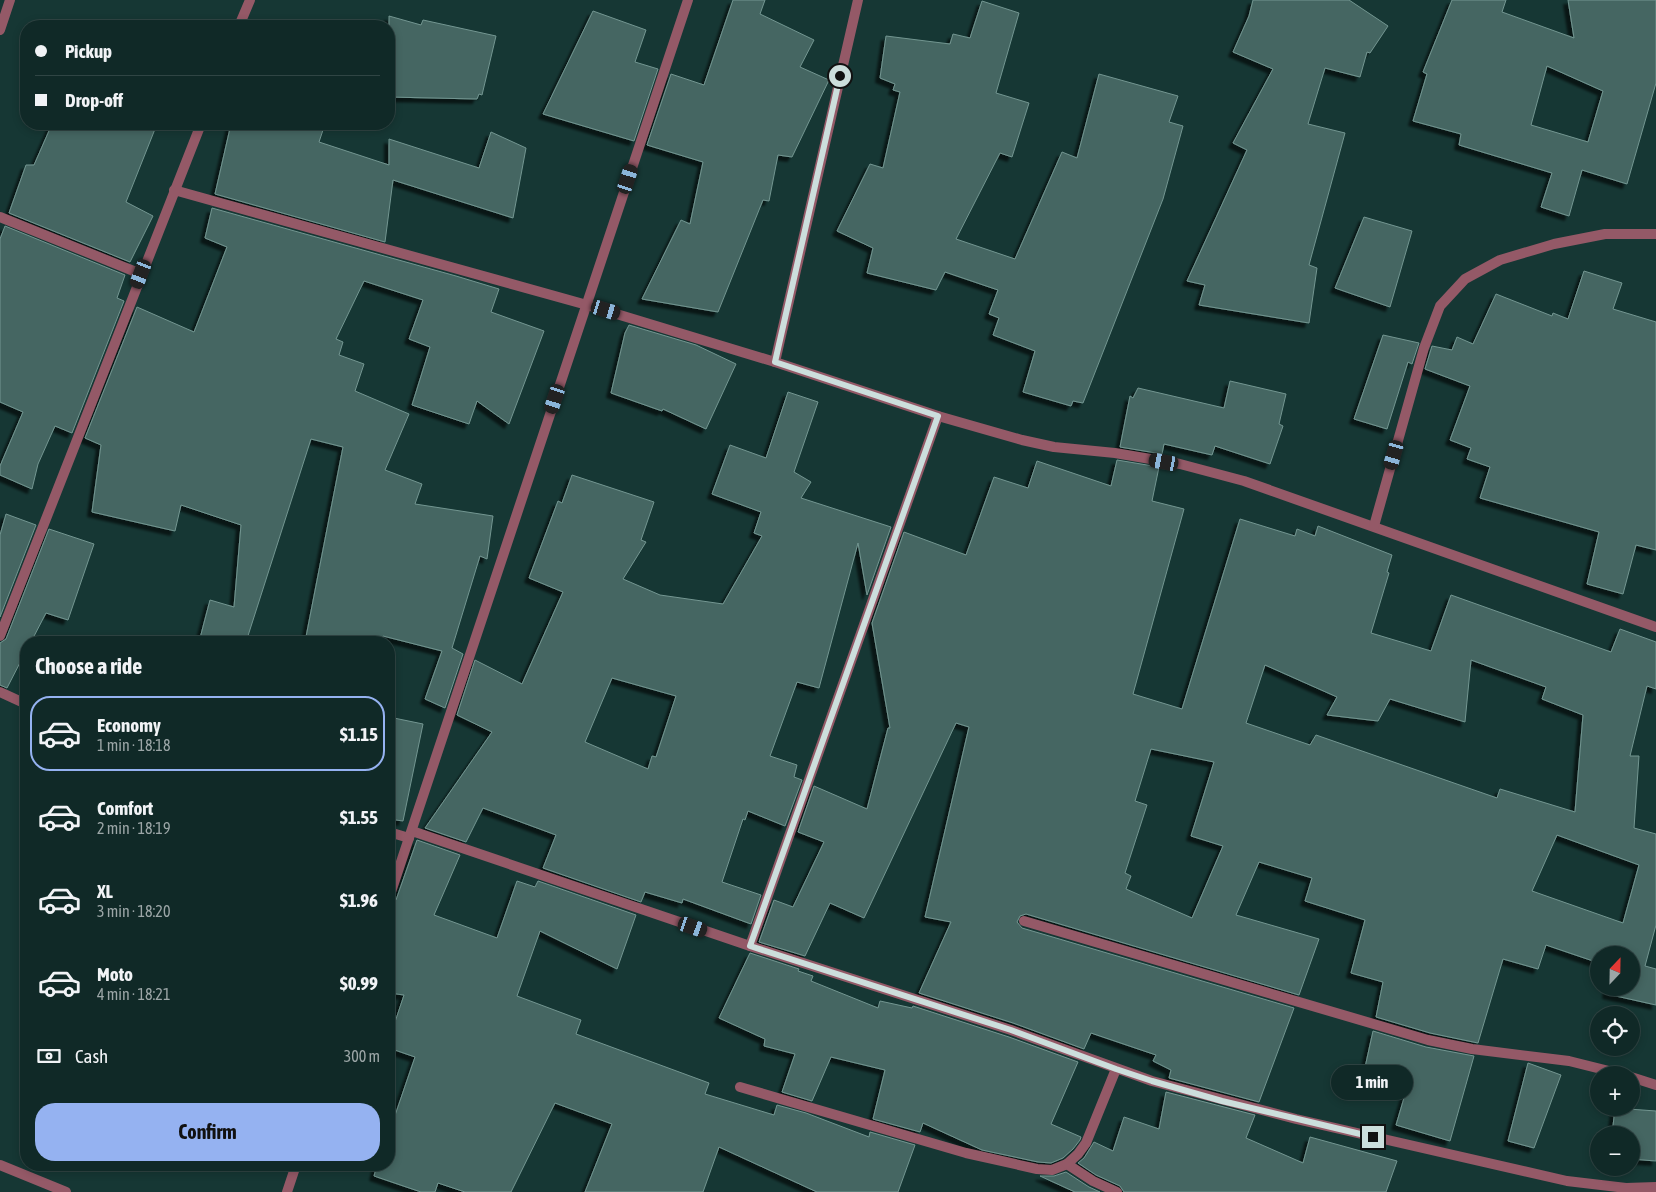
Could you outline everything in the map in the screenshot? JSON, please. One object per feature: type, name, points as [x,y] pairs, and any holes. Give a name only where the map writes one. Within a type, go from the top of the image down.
[{"type":"street","points":[[0,30],[10,0]]},
{"type":"street","points":[[242,20],[250,0]]},
{"type":"street","points":[[395,881],[688,0]]},
{"type":"street","points":[[775,362],[858,0]]},
{"type":"street","points":[[0,636],[198,130]]},
{"type":"street","points":[[174,190],[587,305],[775,362],[938,416],[1054,447],[1115,453],[1189,466],[1244,481],[1656,627]]},
{"type":"street","points":[[0,217],[141,274]]},
{"type":"street","points":[[1374,526],[1424,348],[1440,306],[1465,279],[1500,260],[1554,244],[1605,234],[1656,234]]},
{"type":"street","points":[[750,946],[938,416]]},
{"type":"street","points":[[0,692],[20,701]]},
{"type":"street","points":[[395,833],[411,834],[1011,1030],[1116,1069],[1222,1101],[1567,1181],[1626,1188],[1656,1187]]},
{"type":"street","points":[[1024,921],[1428,1040],[1472,1049],[1568,1061],[1590,1066]]},
{"type":"street","points":[[740,1086],[966,1153],[1038,1169],[1052,1170],[1067,1164],[1086,1143],[1116,1069]]},
{"type":"street","points":[[1640,1080],[1656,1085]]},
{"type":"street","points":[[1067,1164],[1093,1181],[1117,1192]]},
{"type":"street","points":[[0,1165],[66,1192]]},
{"type":"street","points":[[287,1192],[294,1171]]},
{"type":"building","points":[[733,0],[765,0],[760,14],[814,40],[800,67],[829,80],[792,157],[778,155],[769,201],[763,200],[718,312],[642,299],[681,220],[690,224],[703,162],[647,145],[671,74],[704,85]]},
{"type":"building","points":[[1253,0],[1349,0],[1388,26],[1370,53],[1367,52],[1360,77],[1325,68],[1308,124],[1345,133],[1309,265],[1317,268],[1309,323],[1199,305],[1205,285],[1187,281],[1247,150],[1233,143],[1273,69],[1233,52],[1249,16]]},
{"type":"building","points":[[1452,0],[1506,0],[1502,12],[1574,38],[1568,0],[1656,0],[1656,83],[1627,184],[1582,170],[1569,216],[1541,207],[1552,173],[1459,145],[1461,134],[1413,121],[1427,74],[1423,72]],"holes":[[[1547,66],[1603,91],[1588,142],[1531,125]]]},
{"type":"building","points":[[982,1],[1019,13],[996,93],[1029,103],[1012,157],[1000,153],[956,239],[1015,259],[1062,152],[1077,158],[1099,74],[1178,96],[1169,122],[1183,126],[1163,199],[1083,403],[1073,401],[1071,406],[1023,392],[1035,351],[993,335],[999,318],[989,314],[998,290],[945,272],[936,290],[867,273],[873,248],[837,231],[870,164],[883,168],[900,92],[893,90],[895,84],[880,78],[886,36],[950,44],[953,34],[970,38]]},
{"type":"building","points":[[593,11],[646,30],[635,62],[658,69],[634,141],[543,114]]},
{"type":"building","points":[[389,16],[421,25],[423,20],[496,36],[482,95],[479,94],[477,99],[395,97],[395,20],[389,20]]},
{"type":"building","points":[[49,130],[155,130],[126,202],[153,216],[130,262],[9,213],[26,165],[34,165]]},
{"type":"building","points":[[230,130],[323,130],[319,142],[389,165],[389,139],[479,168],[491,132],[526,148],[513,218],[393,180],[385,242],[215,194]]},
{"type":"building","points":[[212,208],[499,289],[491,312],[544,331],[509,424],[477,401],[469,424],[412,405],[430,347],[409,339],[423,300],[364,281],[336,339],[343,342],[339,355],[364,364],[355,391],[409,414],[385,470],[422,484],[415,504],[493,516],[487,559],[480,556],[452,648],[463,654],[445,708],[425,699],[442,651],[395,639],[395,636],[306,636],[343,447],[311,439],[248,636],[201,636],[210,600],[234,607],[241,525],[181,505],[175,531],[92,512],[101,445],[85,438],[137,307],[194,332],[227,247],[205,238]]},
{"type":"building","points":[[1364,217],[1412,231],[1390,307],[1335,288]]},
{"type":"building","points":[[5,226],[125,275],[117,298],[124,301],[72,433],[55,426],[38,464],[32,489],[0,475],[0,466],[23,412],[0,402],[0,239]]},
{"type":"building","points":[[1584,271],[1622,283],[1613,309],[1656,322],[1656,550],[1636,545],[1623,594],[1587,584],[1599,532],[1480,498],[1490,467],[1467,459],[1471,448],[1450,440],[1470,386],[1425,369],[1432,346],[1452,350],[1457,337],[1473,344],[1496,294],[1552,316],[1553,313],[1568,319]]},
{"type":"building","points":[[629,325],[696,345],[736,364],[706,429],[663,409],[662,411],[611,393],[625,333]]},
{"type":"building","points":[[1383,335],[1419,343],[1412,364],[1408,362],[1387,429],[1354,419]]},
{"type":"building","points":[[1230,381],[1286,394],[1279,424],[1283,426],[1270,464],[1215,446],[1212,455],[1164,444],[1162,454],[1120,447],[1130,396],[1133,398],[1138,388],[1224,408]]},
{"type":"building","points":[[788,392],[818,402],[794,472],[811,482],[801,498],[891,527],[867,595],[858,543],[819,688],[797,682],[770,756],[797,765],[794,777],[802,780],[785,826],[748,811],[745,820],[743,819],[722,882],[761,895],[751,924],[683,899],[682,903],[645,892],[641,902],[543,868],[556,835],[483,808],[466,842],[425,828],[492,732],[457,715],[475,660],[522,684],[563,592],[529,578],[558,501],[562,503],[572,475],[654,502],[641,540],[646,542],[623,579],[660,595],[723,604],[762,536],[754,533],[761,512],[712,494],[730,445],[766,458]],"holes":[[[612,678],[676,696],[656,757],[652,756],[648,769],[585,742]]]},
{"type":"building","points":[[1117,460],[1159,467],[1152,501],[1184,509],[1133,694],[1182,709],[1240,519],[1295,536],[1297,529],[1315,536],[1318,526],[1392,555],[1387,572],[1389,573],[1371,633],[1431,651],[1451,595],[1611,652],[1620,629],[1656,642],[1656,689],[1647,686],[1630,756],[1639,756],[1634,828],[1656,834],[1656,925],[1645,966],[1656,969],[1656,1005],[1616,996],[1640,996],[1640,946],[1590,946],[1590,960],[1546,945],[1538,969],[1503,959],[1478,1043],[1430,1033],[1376,1017],[1383,982],[1351,973],[1365,920],[1305,901],[1312,878],[1259,862],[1236,915],[1319,939],[1299,995],[1026,914],[1020,916],[1017,922],[1022,928],[1294,1008],[1259,1102],[1169,1078],[1171,1070],[1153,1061],[1156,1055],[1091,1033],[1084,1049],[1013,1023],[919,993],[951,922],[925,917],[969,727],[956,723],[864,918],[830,903],[805,956],[759,942],[774,900],[793,907],[824,842],[798,832],[814,786],[867,809],[888,728],[890,728],[872,623],[904,532],[966,555],[994,477],[1028,488],[1037,461],[1111,486]],"holes":[[[1471,660],[1546,687],[1542,699],[1583,715],[1575,812],[1500,789],[1497,798],[1316,735],[1310,745],[1246,723],[1265,665],[1337,697],[1327,715],[1378,721],[1390,699],[1465,722]],[[1151,749],[1214,762],[1191,836],[1223,846],[1192,918],[1126,889],[1131,876],[1125,873],[1147,805],[1135,801]],[[1557,835],[1639,865],[1623,923],[1532,891]]]},
{"type":"building","points":[[6,514],[36,525],[0,617],[0,535]]},
{"type":"building","points":[[49,529],[94,544],[68,620],[46,613],[34,636],[20,636],[20,663],[7,688],[0,685],[0,643],[6,639]]},
{"type":"building","points":[[395,718],[423,724],[403,821],[395,820]]},
{"type":"building","points":[[417,840],[460,855],[434,915],[497,938],[517,881],[535,887],[538,881],[636,915],[617,969],[540,931],[517,996],[581,1020],[576,1034],[709,1083],[705,1094],[774,1115],[777,1105],[806,1113],[869,1137],[870,1132],[915,1145],[898,1192],[817,1192],[719,1147],[703,1192],[585,1192],[612,1124],[555,1103],[511,1192],[465,1192],[438,1183],[435,1192],[421,1192],[374,1176],[375,1171],[395,1171],[395,1115],[415,1057],[395,1050],[395,1022],[404,995],[395,994],[396,900]]},
{"type":"building","points":[[750,953],[799,969],[798,971],[813,976],[811,981],[878,1008],[880,1001],[912,1008],[913,1006],[1078,1062],[1051,1124],[1081,1137],[1080,1140],[1063,1158],[1051,1163],[1038,1162],[982,1150],[923,1123],[920,1132],[873,1119],[885,1070],[831,1057],[812,1101],[782,1092],[795,1054],[764,1046],[765,1039],[719,1018]]},
{"type":"building","points":[[1373,1031],[1426,1047],[1474,1056],[1450,1141],[1396,1125],[1409,1081],[1364,1072]]},
{"type":"building","points":[[1528,1063],[1561,1075],[1534,1148],[1508,1141]]},
{"type":"building","points":[[1166,1092],[1255,1115],[1246,1138],[1303,1163],[1310,1137],[1397,1161],[1386,1192],[1124,1192],[1120,1186],[1096,1175],[1078,1163],[1084,1158],[1094,1142],[1113,1151],[1124,1117],[1159,1129]]},
{"type":"building","points":[[1640,1110],[1656,1111],[1656,1161],[1640,1160],[1640,1126],[1613,1126],[1614,1116],[1640,1116]]},
{"type":"building","points":[[1066,1172],[1100,1192],[1075,1192],[1040,1176],[1054,1176]]},
{"type":"route","points":[[840,76],[775,362],[938,416],[750,946],[1011,1030],[1152,1081],[1222,1101],[1373,1137]]}]
